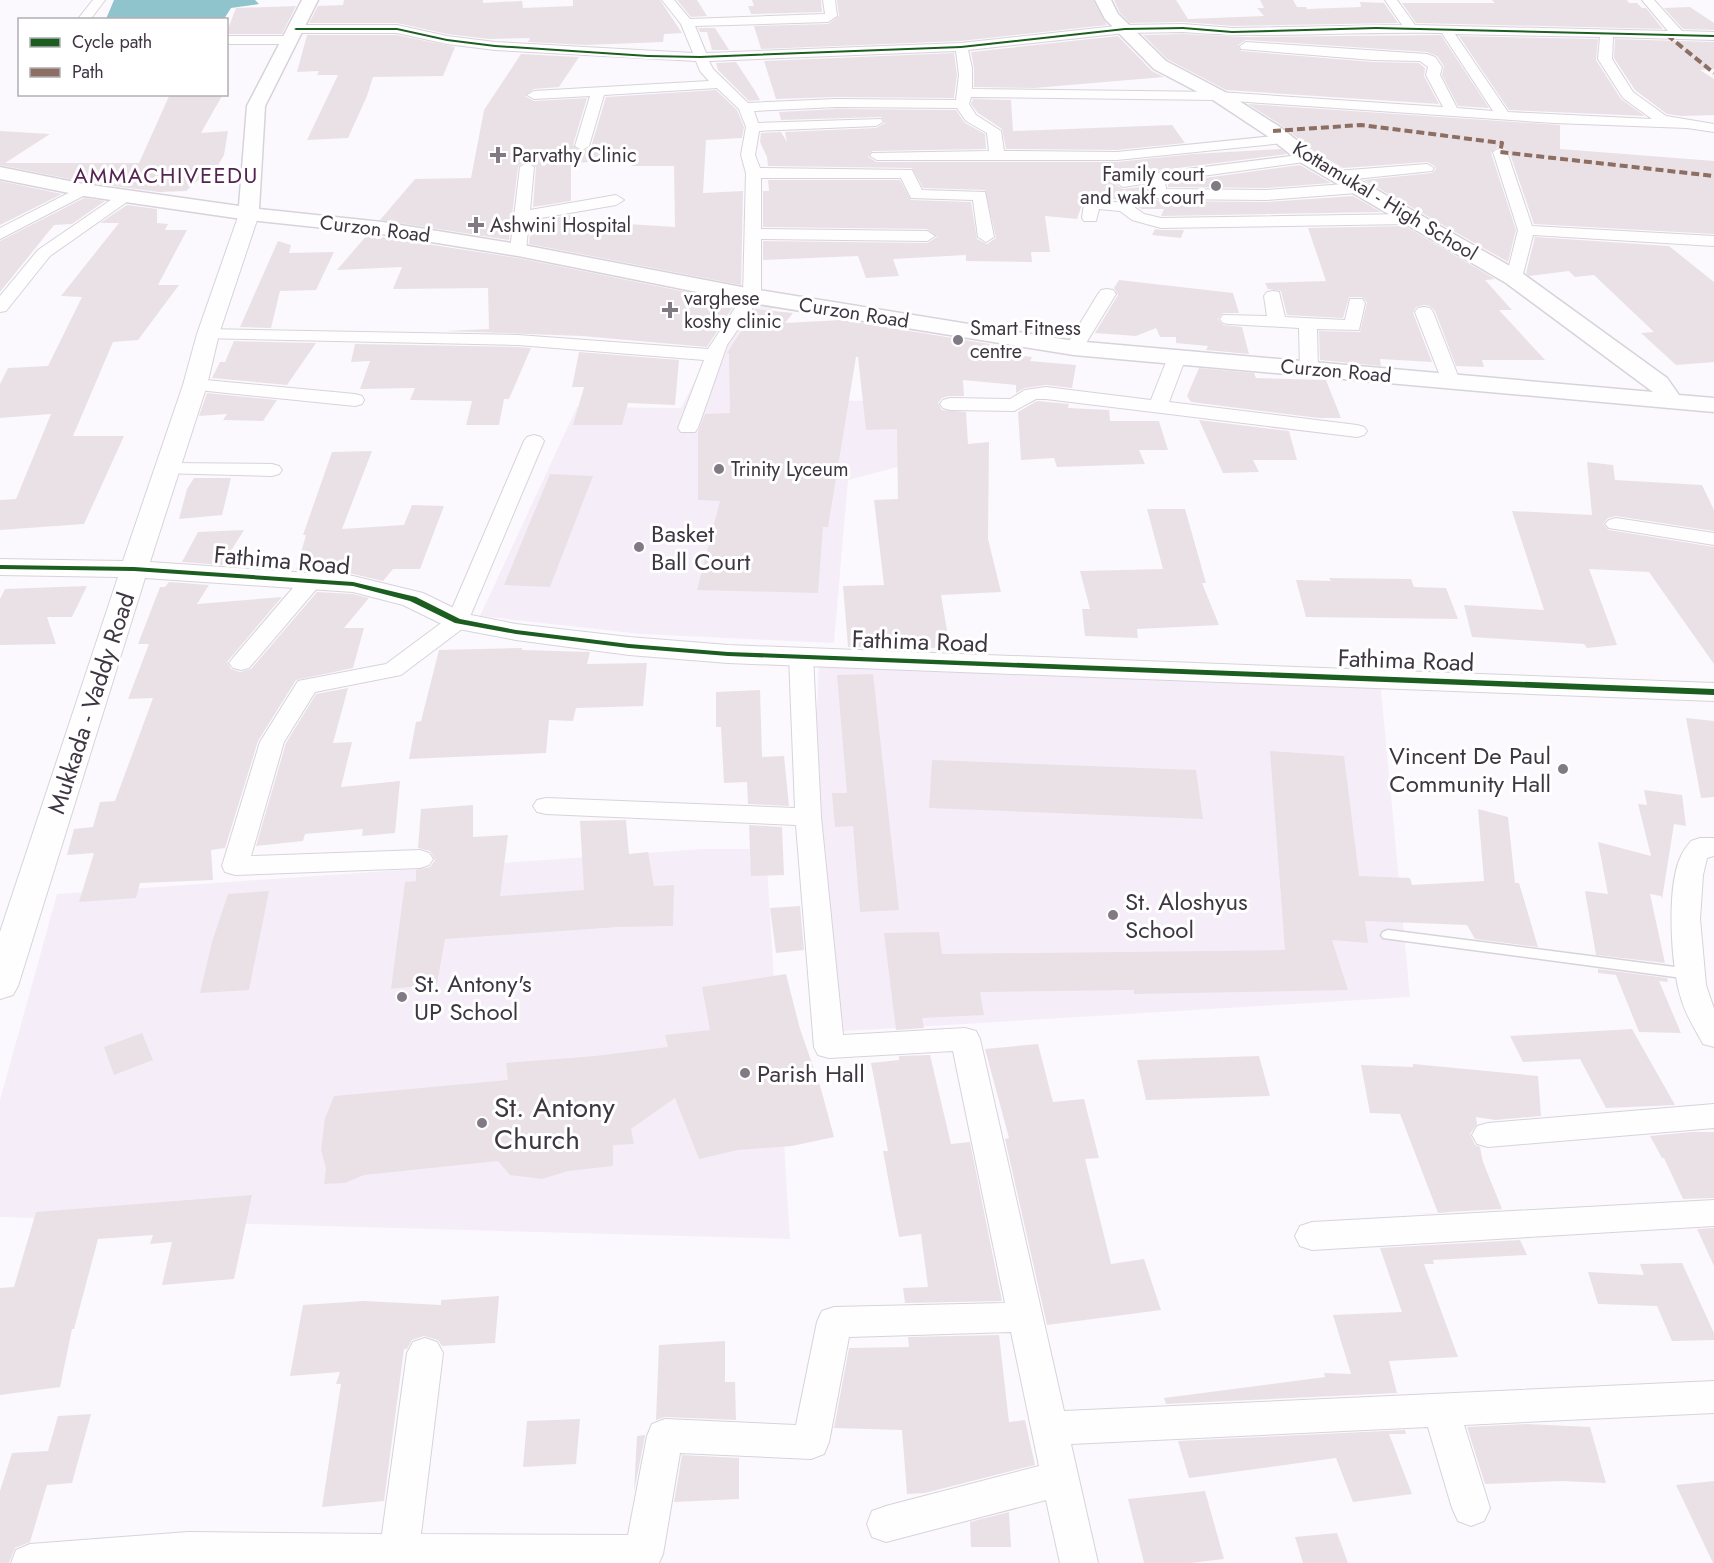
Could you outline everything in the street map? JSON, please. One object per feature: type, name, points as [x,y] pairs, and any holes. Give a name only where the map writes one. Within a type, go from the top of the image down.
[{"type":"main road","points":[[249,214],[256,106],[310,0]]},
{"type":"main road","name":"Kottamukal - High School","points":[[1103,0],[1111,16],[1160,65],[1219,96],[1307,158],[1357,189],[1514,278],[1658,383],[1671,400]]},
{"type":"main road","name":"Curzon Road","points":[[0,173],[84,190],[249,214],[382,228],[518,250],[752,296],[1074,348],[1714,405]]},
{"type":"street","points":[[85,18],[99,0]]},
{"type":"street","points":[[668,0],[687,23],[707,71],[745,107],[753,128],[752,296],[718,345],[688,428]]},
{"type":"street","points":[[687,23],[828,18],[831,16],[829,0]]},
{"type":"street","points":[[1392,0],[1412,30]]},
{"type":"street","points":[[1648,0],[1678,35]]},
{"type":"street","points":[[228,40],[397,28],[447,40],[495,46],[700,57],[961,47],[1125,29],[1183,28],[1232,32],[1377,28],[1714,36]]},
{"type":"street","points":[[1446,30],[1504,116]]},
{"type":"street","points":[[1232,32],[1240,44],[1250,47],[1422,57],[1430,60],[1435,67],[1433,75],[1452,111]]},
{"type":"street","points":[[1607,34],[1605,58],[1628,95],[1662,120],[1682,125]]},
{"type":"street","points":[[961,47],[966,66],[964,99],[966,116],[975,123],[994,131],[997,155]]},
{"type":"street","points":[[534,95],[721,84]]},
{"type":"street","points":[[582,146],[598,93]]},
{"type":"street","points":[[745,107],[964,99],[1219,96],[1714,128]]},
{"type":"street","points":[[753,128],[876,122]]},
{"type":"street","points":[[867,156],[1117,156],[1283,139]]},
{"type":"street","points":[[1500,152],[1526,230],[1514,278]]},
{"type":"street","points":[[1123,182],[1307,158]]},
{"type":"street","points":[[518,250],[527,167]]},
{"type":"street","points":[[1336,176],[1427,168]]},
{"type":"street","points":[[754,173],[907,173],[916,195],[980,195],[986,237]]},
{"type":"street","points":[[1157,178],[1159,194],[1267,195],[1357,189]]},
{"type":"street","points":[[0,234],[84,190]]},
{"type":"street","points":[[1267,195],[1282,222]]},
{"type":"street","points":[[0,307],[44,253],[126,196]]},
{"type":"street","points":[[523,216],[616,200]]},
{"type":"street","points":[[1090,218],[1092,204],[1124,207],[1138,217],[1161,223],[1409,219]]},
{"type":"street","name":"Mukkada - Vaddy Road","points":[[0,986],[195,385],[208,334],[249,214]]},
{"type":"street","points":[[1526,230],[1714,241]]},
{"type":"street","points":[[753,234],[927,236]]},
{"type":"street","points":[[1074,348],[1107,294]]},
{"type":"street","points":[[1273,297],[1277,322]]},
{"type":"street","points":[[1230,319],[1353,326],[1356,303]]},
{"type":"street","points":[[1424,312],[1451,381]]},
{"type":"street","points":[[1308,323],[1309,369]]},
{"type":"street","points":[[208,334],[518,340],[715,355]]},
{"type":"street","points":[[1158,406],[1177,357]]},
{"type":"street","points":[[195,385],[355,400]]},
{"type":"street","points":[[950,404],[1014,405],[1032,394],[1046,393],[1158,406],[1210,415],[1357,431]]},
{"type":"street","points":[[420,859],[235,866],[272,742],[306,686],[393,670],[458,621],[534,441]]},
{"type":"street","points":[[166,469],[272,470]]},
{"type":"street","points":[[1616,524],[1714,539]]},
{"type":"street","name":"Fathima Road","points":[[0,567],[134,569],[353,584],[413,599],[458,621],[516,632],[629,646],[728,654],[1714,692]]},
{"type":"street","points":[[241,663],[311,580]]},
{"type":"street","points":[[801,656],[808,817],[829,1047],[965,1039],[1079,1563]]},
{"type":"street","points":[[546,806],[808,817]]},
{"type":"street","points":[[1714,847],[1700,847],[1695,851],[1689,881],[1685,939],[1695,998],[1714,1036]]},
{"type":"street","points":[[1488,1135],[1714,1116]]},
{"type":"street","points":[[1312,1236],[1714,1213]]},
{"type":"street","points":[[30,1563],[188,1551],[644,1554],[665,1436],[811,1442],[834,1322],[1024,1317]]},
{"type":"street","points":[[399,1552],[425,1353]]},
{"type":"street","points":[[1050,1428],[1714,1397]]},
{"type":"street","points":[[1441,1410],[1471,1508]]},
{"type":"street","points":[[886,1524],[1062,1479]]},
{"type":"lane","points":[[1388,935],[1691,974]]},
{"type":"shaded area","name":"Trinity Lyceum","points":[[738,296],[776,299],[736,402],[931,400],[932,458],[848,480],[834,643],[641,634],[480,616],[577,407],[681,408]]},
{"type":"shaded area","name":"St. Aloshyus School","points":[[819,662],[1381,689],[1410,997],[831,1032],[815,749]]},
{"type":"shaded area","name":"St. Antony's UP School","points":[[702,849],[766,849],[790,1239],[0,1217],[0,1100],[57,894]]},
{"type":"water","points":[[114,0],[255,0],[259,4],[231,8],[225,18],[106,18]]},
{"type":"building","points":[[344,0],[483,0],[483,3],[522,1],[523,8],[573,6],[573,0],[660,0],[682,33],[664,34],[663,42],[586,45],[528,42],[530,38],[489,39],[447,34],[397,23],[309,23],[318,6],[343,5]]},
{"type":"building","points":[[677,0],[697,0],[707,16],[691,17]]},
{"type":"building","points":[[752,0],[821,0],[822,12],[751,14],[748,6],[754,6]]},
{"type":"building","points":[[837,0],[1093,0],[1107,25],[961,41],[761,49],[754,26],[828,24],[839,16]]},
{"type":"building","points":[[1114,0],[1176,0],[1188,19],[1264,16],[1257,8],[1264,8],[1260,0],[1293,0],[1297,7],[1307,9],[1361,7],[1360,2],[1384,3],[1398,23],[1232,26],[1183,22],[1130,23],[1120,13]]},
{"type":"building","points":[[1492,0],[1627,0],[1629,3],[1637,3],[1642,8],[1646,8],[1663,29],[1416,23],[1402,3],[1495,3]]},
{"type":"building","points":[[296,6],[282,34],[228,34],[236,8]]},
{"type":"building","points":[[1690,7],[1714,23],[1714,30],[1683,29],[1664,8]]},
{"type":"building","points":[[698,28],[715,28],[729,50],[712,50],[707,32],[700,32]]},
{"type":"building","points":[[307,35],[397,35],[455,47],[443,76],[373,77],[348,138],[307,140],[338,75],[317,75],[319,71],[297,72]]},
{"type":"building","points":[[1143,35],[1248,37],[1441,35],[1489,108],[1458,106],[1442,75],[1444,66],[1437,56],[1427,52],[1246,40],[1238,45],[1241,51],[1373,62],[1419,63],[1425,68],[1424,76],[1439,104],[1226,90],[1167,59]]},
{"type":"building","points":[[1118,36],[1152,71],[1164,77],[1034,88],[974,87],[971,52]]},
{"type":"building","points":[[1459,36],[1598,39],[1596,60],[1621,99],[1645,116],[1509,110]]},
{"type":"building","points":[[1615,39],[1714,42],[1714,69],[1700,70],[1714,79],[1714,115],[1667,114],[1635,90],[1614,58]]},
{"type":"building","points":[[954,53],[957,75],[954,98],[776,99],[764,61]]},
{"type":"building","points":[[521,54],[579,57],[559,87],[534,89],[525,96],[534,101],[587,98],[573,145],[581,152],[591,147],[606,97],[716,90],[737,110],[744,127],[742,138],[706,140],[703,193],[743,191],[741,285],[529,244],[531,222],[571,215],[571,223],[624,230],[628,224],[675,227],[674,166],[632,166],[633,160],[571,163],[571,201],[533,207],[536,167],[526,161],[518,167],[509,240],[380,220],[415,179],[471,178],[484,110]]},
{"type":"building","points":[[736,62],[760,100],[749,101],[718,70],[716,63]]},
{"type":"building","points":[[169,96],[222,96],[201,133],[228,131],[224,155],[216,169],[211,169],[186,191],[159,192],[84,182],[0,165],[0,131],[50,134],[5,163],[139,163]]},
{"type":"building","points":[[973,99],[1011,100],[1013,131],[1172,125],[1185,143],[1117,150],[1006,149],[1002,129],[978,113],[971,104]]},
{"type":"building","points":[[1248,104],[1560,125],[1560,149],[1714,161],[1714,234],[1534,224],[1509,151],[1499,146],[1491,153],[1516,230],[1508,262],[1364,180],[1432,173],[1436,169],[1435,166],[1427,162],[1343,168],[1315,152],[1281,125]]},
{"type":"building","points":[[836,109],[956,110],[965,123],[985,134],[986,149],[872,151],[868,157],[877,162],[1117,162],[1193,154],[1281,149],[1287,154],[1123,175],[1113,183],[1123,189],[1148,186],[1150,196],[1159,201],[1267,202],[1353,196],[1381,212],[1161,216],[1164,209],[1141,209],[1131,201],[1092,197],[1083,202],[1077,219],[1045,216],[1050,252],[1031,252],[1032,262],[966,261],[966,255],[893,259],[899,276],[866,278],[858,256],[763,260],[763,241],[927,243],[937,237],[927,229],[763,227],[763,191],[769,191],[768,180],[900,180],[911,200],[971,202],[977,239],[987,244],[996,238],[985,190],[923,188],[912,168],[768,166],[767,157],[760,142],[761,133],[781,132],[787,142],[785,132],[876,128],[885,123],[881,117],[781,120],[779,112]]},
{"type":"building","points":[[1300,165],[1331,183],[1267,188],[1168,187],[1168,183]]},
{"type":"building","points":[[0,181],[62,194],[0,225]]},
{"type":"building","points":[[84,198],[105,201],[72,224],[54,225],[0,292],[0,241]]},
{"type":"building","points":[[127,205],[157,209],[157,223],[168,224],[165,230],[187,230],[158,285],[179,285],[138,340],[113,342],[73,436],[124,436],[84,524],[0,530],[0,500],[16,499],[51,414],[0,418],[0,384],[8,368],[48,366],[82,297],[61,296],[119,223],[100,223]]},
{"type":"building","points":[[1405,226],[1495,279],[1485,280],[1512,310],[1499,310],[1545,360],[1482,360],[1484,367],[1456,366],[1435,311],[1430,306],[1424,305],[1416,307],[1413,313],[1432,362],[1380,359],[1381,366],[1320,360],[1319,331],[1360,332],[1367,302],[1362,297],[1349,297],[1343,318],[1287,315],[1281,291],[1268,289],[1265,283],[1326,281],[1308,228]]},
{"type":"building","points":[[1155,229],[1184,230],[1181,238],[1152,235]]},
{"type":"building","points":[[367,235],[518,258],[736,302],[707,347],[582,336],[445,331],[489,329],[488,288],[393,289],[402,267],[337,270]]},
{"type":"building","points":[[1535,237],[1669,246],[1714,282],[1714,362],[1676,365],[1641,333],[1654,332],[1594,275],[1575,277],[1569,271],[1529,276],[1526,273]]},
{"type":"building","points":[[278,241],[291,245],[289,253],[334,252],[316,290],[280,291],[271,328],[240,327]]},
{"type":"building","points":[[1119,280],[1233,293],[1239,313],[1223,313],[1218,319],[1223,325],[1242,327],[1249,354],[1206,350],[1208,346],[1176,343],[1176,337],[1160,337],[1156,328],[1136,336],[1095,333],[1118,295],[1114,288]]},
{"type":"building","points":[[755,309],[793,313],[785,323],[842,320],[990,344],[986,352],[1032,357],[1030,361],[1076,365],[1072,388],[1046,385],[1025,388],[1016,393],[1016,385],[963,380],[964,396],[949,396],[942,398],[938,403],[942,410],[966,412],[968,444],[989,442],[988,539],[1001,592],[941,595],[950,648],[848,647],[843,586],[884,585],[874,500],[898,499],[897,429],[866,430],[858,357],[856,357],[828,527],[823,527],[818,593],[697,590],[720,501],[698,500],[698,432],[705,414],[730,413],[729,353],[727,353]]},
{"type":"building","points":[[234,341],[316,343],[287,385],[212,378],[220,362],[225,362]]},
{"type":"building","points":[[355,344],[531,348],[509,399],[504,399],[499,425],[466,425],[472,401],[410,400],[415,388],[360,389],[370,361],[351,362]]},
{"type":"building","points":[[579,352],[679,360],[675,405],[628,403],[622,425],[573,425],[584,387],[572,387]]},
{"type":"building","points":[[1199,368],[1254,373],[1256,378],[1326,380],[1341,418],[1319,418],[1191,402],[1187,396]]},
{"type":"building","points":[[207,393],[277,400],[263,421],[223,420],[227,414],[199,416]]},
{"type":"building","points":[[1037,401],[1069,404],[1068,408],[1109,410],[1110,421],[1159,421],[1168,450],[1139,450],[1145,464],[1057,467],[1054,458],[1021,460],[1018,412]]},
{"type":"building","points":[[1199,420],[1289,431],[1297,460],[1253,460],[1259,472],[1223,473]]},
{"type":"building","points":[[372,451],[342,529],[404,525],[412,505],[444,506],[420,569],[393,569],[383,581],[353,574],[296,570],[306,535],[303,535],[332,452]]},
{"type":"building","points":[[1587,462],[1613,465],[1615,480],[1702,485],[1714,510],[1714,531],[1616,516],[1608,518],[1603,524],[1609,530],[1714,547],[1714,664],[1649,572],[1589,569],[1617,645],[1587,648],[1584,644],[1472,637],[1464,605],[1544,610],[1512,511],[1592,515]]},
{"type":"building","points":[[550,474],[593,476],[550,587],[504,585]]},
{"type":"building","points":[[194,478],[231,478],[222,515],[179,519],[187,489]]},
{"type":"building","points":[[1147,509],[1185,509],[1206,583],[1202,583],[1219,625],[1137,629],[1138,638],[1085,636],[1082,609],[1090,609],[1080,571],[1163,569]]},
{"type":"building","points":[[244,530],[222,565],[182,562],[198,532]]},
{"type":"building","points":[[1329,578],[1411,579],[1414,587],[1446,588],[1458,619],[1306,617],[1296,580],[1331,581]]},
{"type":"building","points":[[169,582],[209,585],[197,604],[282,597],[227,662],[231,669],[240,672],[251,669],[317,592],[353,594],[369,598],[344,628],[364,628],[353,668],[296,680],[258,741],[225,848],[211,850],[213,880],[140,883],[136,898],[79,902],[94,853],[67,855],[74,829],[93,827],[100,802],[115,801],[153,698],[128,699],[149,644],[138,644],[160,587],[165,587]]},
{"type":"building","points":[[87,586],[72,617],[47,617],[56,644],[0,645],[0,599],[5,589]]},
{"type":"building","points":[[522,648],[522,650],[590,652],[587,664],[647,663],[643,706],[576,708],[573,721],[549,720],[546,753],[409,759],[416,722],[421,721],[439,650]]},
{"type":"building","points":[[873,674],[899,910],[860,912],[853,826],[835,827],[832,793],[847,793],[837,675]]},
{"type":"building","points":[[348,688],[333,743],[352,742],[341,787],[400,781],[395,833],[362,836],[363,829],[305,834],[303,841],[256,846],[286,743],[316,694]]},
{"type":"building","points":[[760,690],[762,757],[784,756],[789,806],[748,804],[747,782],[724,783],[721,727],[716,727],[716,692]]},
{"type":"building","points":[[1686,718],[1714,721],[1714,797],[1701,798]]},
{"type":"building","points":[[1270,751],[1344,756],[1359,876],[1410,878],[1412,885],[1484,881],[1478,809],[1508,817],[1515,883],[1519,883],[1538,947],[1475,939],[1467,925],[1365,921],[1368,943],[1332,940],[1348,990],[1134,994],[1134,990],[980,992],[984,1015],[922,1018],[924,1028],[896,1030],[884,933],[939,932],[942,954],[1285,950]]},
{"type":"building","points":[[932,760],[1196,770],[1203,819],[929,808]]},
{"type":"building","points":[[1644,790],[1682,795],[1686,826],[1674,824],[1662,899],[1661,896],[1650,894],[1665,963],[1596,955],[1585,891],[1608,894],[1598,842],[1651,856],[1638,804],[1647,805]]},
{"type":"building","points":[[473,805],[473,837],[508,835],[500,896],[584,890],[580,821],[626,820],[629,854],[648,852],[654,886],[674,885],[673,926],[618,927],[445,939],[437,984],[391,989],[405,882],[416,881],[416,870],[430,867],[435,860],[430,851],[418,848],[421,809]]},
{"type":"building","points":[[749,825],[782,827],[784,875],[751,876]]},
{"type":"building","points":[[269,891],[249,990],[200,993],[212,942],[228,894]]},
{"type":"building","points":[[800,906],[804,950],[776,953],[770,908]]},
{"type":"building","points":[[1598,969],[1667,978],[1668,982],[1659,981],[1681,1033],[1639,1032],[1616,975],[1598,973]]},
{"type":"building","points":[[786,974],[800,1029],[821,1089],[834,1137],[792,1146],[738,1150],[699,1159],[675,1098],[631,1129],[634,1144],[613,1145],[613,1166],[568,1171],[542,1179],[510,1175],[498,1161],[364,1175],[345,1183],[324,1184],[326,1168],[321,1150],[325,1118],[334,1096],[508,1080],[506,1063],[668,1047],[665,1035],[710,1030],[702,987]]},
{"type":"building","points":[[1632,1029],[1675,1105],[1606,1108],[1580,1059],[1523,1062],[1510,1036]]},
{"type":"building","points":[[142,1033],[153,1060],[114,1075],[104,1047]]},
{"type":"building","points":[[1038,1044],[1053,1102],[1084,1099],[1099,1158],[1085,1159],[1111,1264],[1144,1259],[1161,1310],[1047,1325],[1005,1139],[1009,1138],[985,1049]]},
{"type":"building","points":[[930,1055],[951,1144],[970,1142],[1002,1301],[905,1303],[903,1288],[928,1287],[921,1234],[899,1237],[883,1151],[888,1151],[871,1063],[899,1060],[899,1056]]},
{"type":"building","points":[[1259,1056],[1270,1096],[1146,1100],[1137,1060]]},
{"type":"building","points":[[1413,1064],[1538,1076],[1541,1116],[1495,1120],[1476,1117],[1477,1124],[1470,1134],[1475,1145],[1480,1147],[1483,1162],[1502,1209],[1438,1213],[1400,1114],[1370,1113],[1361,1065],[1413,1067]]},
{"type":"building","points":[[1714,1132],[1714,1198],[1683,1199],[1664,1158],[1650,1136]]},
{"type":"building","points":[[252,1195],[234,1279],[162,1285],[172,1242],[150,1244],[153,1235],[98,1239],[74,1329],[72,1329],[60,1387],[0,1395],[0,1288],[14,1287],[36,1212]]},
{"type":"building","points":[[1714,1228],[1714,1266],[1697,1229]]},
{"type":"building","points":[[1520,1240],[1527,1255],[1433,1260],[1434,1264],[1424,1264],[1458,1357],[1389,1361],[1397,1393],[1166,1404],[1164,1398],[1325,1377],[1324,1373],[1351,1374],[1333,1315],[1402,1312],[1380,1248]]},
{"type":"building","points":[[1682,1263],[1714,1333],[1714,1340],[1672,1341],[1657,1306],[1598,1304],[1588,1272],[1644,1275],[1640,1264]]},
{"type":"building","points":[[499,1296],[495,1343],[442,1346],[438,1340],[424,1336],[412,1340],[407,1349],[404,1349],[384,1501],[322,1507],[341,1384],[336,1384],[340,1372],[290,1376],[303,1305],[364,1301],[441,1305],[441,1300]]},
{"type":"building","points":[[999,1335],[1009,1422],[1025,1420],[1035,1465],[925,1493],[907,1494],[902,1430],[834,1428],[849,1348],[909,1347],[908,1337]]},
{"type":"building","points":[[725,1341],[725,1382],[735,1382],[736,1420],[665,1417],[656,1420],[659,1345]]},
{"type":"building","points":[[91,1414],[72,1483],[47,1485],[30,1542],[15,1548],[9,1563],[0,1563],[0,1491],[12,1453],[48,1451],[58,1416]]},
{"type":"building","points":[[580,1419],[576,1464],[523,1467],[527,1421]]},
{"type":"building","points":[[1527,1424],[1590,1427],[1606,1483],[1562,1481],[1485,1484],[1467,1427]]},
{"type":"building","points":[[1405,1430],[1406,1434],[1389,1434],[1412,1494],[1353,1502],[1336,1458],[1189,1478],[1178,1441]]},
{"type":"building","points":[[637,1436],[645,1436],[634,1492]]},
{"type":"building","points":[[682,1455],[739,1458],[739,1499],[674,1502]]},
{"type":"building","points":[[1714,1481],[1714,1563],[1713,1563],[1676,1485]]},
{"type":"building","points":[[1205,1491],[1224,1559],[1190,1563],[1144,1563],[1128,1499]]},
{"type":"building","points":[[1009,1512],[1011,1547],[971,1547],[970,1522]]},
{"type":"building","points":[[1337,1533],[1348,1563],[1303,1563],[1295,1537]]},
{"type":"marked path","points":[[1667,35],[1714,73]]},
{"type":"marked path","points":[[1273,131],[1361,125],[1502,143],[1500,152],[1714,176]]},
{"type":"cycle path","points":[[296,29],[397,29],[447,40],[495,46],[700,57],[961,47],[1125,29],[1183,28],[1232,32],[1376,28],[1714,36]]},
{"type":"cycle path","points":[[0,567],[134,569],[353,584],[413,599],[458,621],[516,632],[629,646],[728,654],[1714,692]]},
{"type":"place","name":"Parvathy Clinic","points":[[498,155]]},
{"type":"place","name":"Family court and wakf court","points":[[1216,186]]},
{"type":"place","name":"Ashwini Hospital","points":[[476,225]]},
{"type":"place","name":"varghese koshy clinic","points":[[670,310]]},
{"type":"place","name":"Smart Fitness centre","points":[[958,340]]},
{"type":"place","name":"Trinity Lyceum","points":[[719,469]]},
{"type":"place","name":"Basket Ball Court","points":[[639,547]]},
{"type":"place","name":"Vincent De Paul Community Hall","points":[[1563,769]]},
{"type":"place","name":"St. Aloshyus School","points":[[1113,915]]},
{"type":"place","name":"St. Antony's UP School","points":[[402,997]]},
{"type":"place","name":"Parish Hall","points":[[745,1073]]},
{"type":"place","name":"St. Antony Church","points":[[482,1123]]},
{"type":"district","name":"AMMACHIVEEDU","points":[[166,175]]}]
